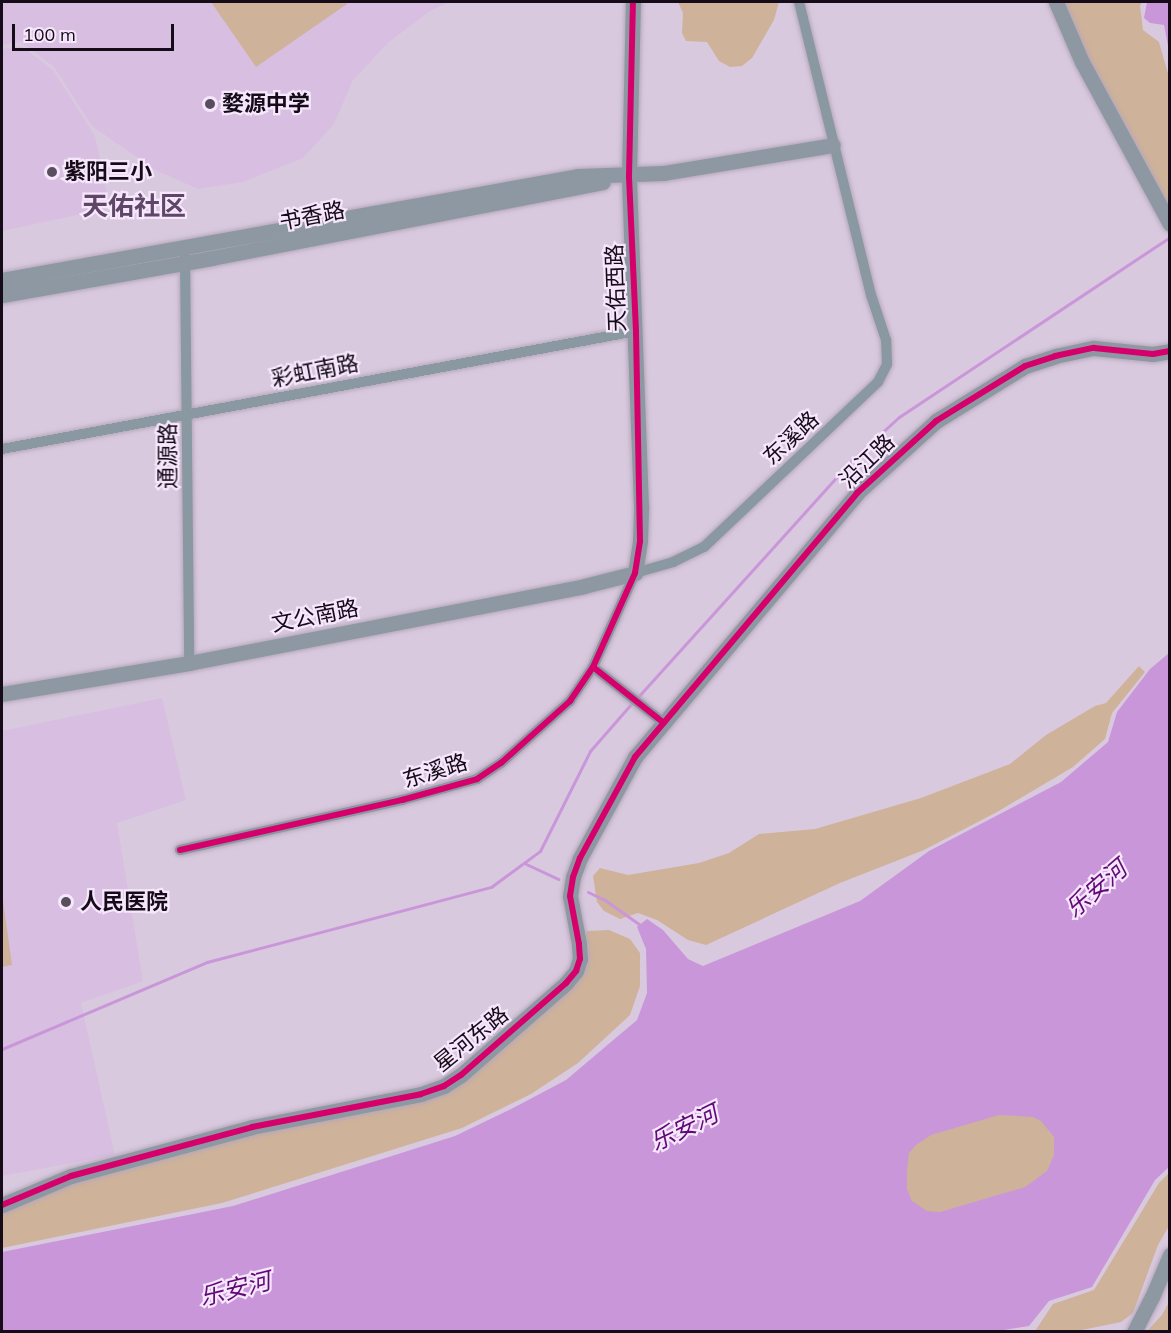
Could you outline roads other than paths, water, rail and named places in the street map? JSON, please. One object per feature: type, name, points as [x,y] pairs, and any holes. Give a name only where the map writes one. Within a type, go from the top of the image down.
[{"type":"street","name":"天佑西路","points":[[633,2],[629,176],[641,507],[640,541],[635,573]]},
{"type":"street","name":"东溪路","points":[[180,850],[402,800],[477,779],[501,763],[570,701],[593,667],[635,573],[673,562],[704,547],[878,382],[886,364],[886,340],[871,295],[799,2]]},
{"type":"street","points":[[1056,2],[1082,62],[1170,224]]},
{"type":"street","name":"书香路","points":[[2,280],[184,255],[629,176],[688,170],[833,146]]},
{"type":"street","name":"书香路","points":[[2,295],[184,255]]},
{"type":"street","name":"通源路","points":[[184,255],[188,415],[189,663]]},
{"type":"street","name":"彩虹南路","points":[[2,449],[636,331]]},
{"type":"street","name":"沿江路","points":[[664,723],[857,493],[936,421],[1025,366],[1055,356],[1094,348],[1153,354],[1170,351]]},
{"type":"street","name":"文公南路","points":[[2,694],[189,663],[584,586],[635,573]]},
{"type":"street","points":[[593,667],[664,723]]},
{"type":"street","name":"星河东路","points":[[2,1205],[71,1176],[252,1127],[421,1094],[444,1086],[461,1075],[566,983],[576,971],[579,952],[570,896],[573,877],[580,858],[635,758],[664,723]]},
{"type":"street","points":[[1134,1332],[1170,1255]]},
{"type":"water","points":[[1147,2],[1169,2],[1169,51],[1164,25],[1150,23],[1144,18]]},
{"type":"water","name":"乐安河","points":[[1169,653],[1169,1167],[1155,1180],[1092,1287],[1049,1301],[1029,1326],[991,1332],[2,1331],[2,1252],[233,1206],[455,1136],[515,1107],[566,1080],[637,1020],[647,993],[646,949],[637,927],[647,919],[663,930],[688,959],[703,966],[860,901],[929,851],[1061,782],[1108,742],[1117,712],[1150,669]],"holes":[[[999,1115],[1033,1117],[1041,1121],[1054,1137],[1054,1155],[1047,1171],[1025,1187],[940,1212],[927,1211],[912,1201],[907,1189],[907,1171],[909,1153],[916,1145],[931,1135]]]},
{"type":"waterway","points":[[637,698],[852,460],[899,417],[1170,237]]},
{"type":"waterway","points":[[2,1049],[207,962],[491,887],[540,851],[590,751],[632,703]]},
{"type":"waterway","points":[[524,863],[559,879]]},
{"type":"waterway","points":[[588,892],[605,900],[643,927]]},
{"type":"place","name":"婺源中学","points":[[210,104]]},
{"type":"place","name":"紫阳三小","points":[[52,172]]},
{"type":"place","name":"人民医院","points":[[66,902]]},
{"type":"district","name":"天佑社区","points":[[134,206]]}]
